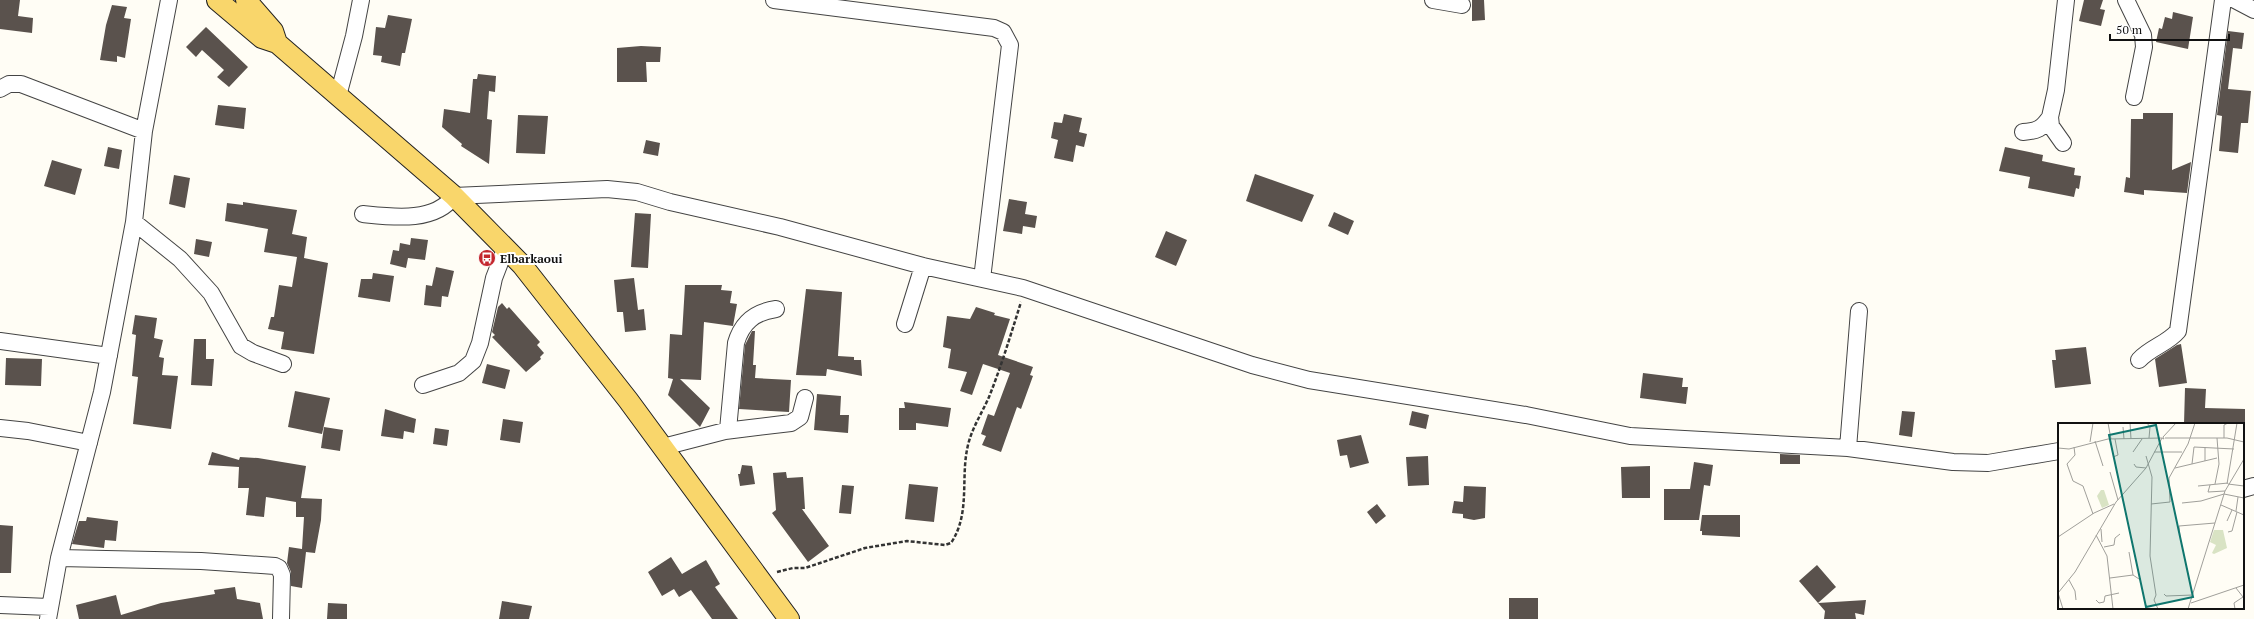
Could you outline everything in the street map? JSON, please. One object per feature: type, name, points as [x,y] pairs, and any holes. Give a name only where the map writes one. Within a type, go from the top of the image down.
[{"type":"main road","points":[[217,0],[262,38],[277,43],[454,196],[506,247],[546,294],[663,447],[789,619]]},
{"type":"main road","points":[[246,0],[273,31],[277,43]]},
{"type":"street","points":[[0,604],[48,613],[59,558],[102,392],[134,222],[144,131],[169,0]]},
{"type":"street","points":[[338,96],[354,36],[361,0]]},
{"type":"street","points":[[774,0],[994,28],[1003,32],[1010,45],[982,279]]},
{"type":"street","points":[[1433,0],[1462,5]]},
{"type":"street","points":[[2063,143],[2051,126],[2050,117],[2056,90],[2066,0]]},
{"type":"street","points":[[2126,0],[2143,35],[2144,47],[2134,97]]},
{"type":"street","points":[[2139,360],[2148,350],[2163,344],[2178,331],[2209,96],[2224,0]]},
{"type":"street","points":[[2235,0],[2254,10]]},
{"type":"street","points":[[0,88],[9,84],[22,84],[144,131]]},
{"type":"street","points":[[2023,132],[2037,131],[2043,127],[2050,117]]},
{"type":"street","points":[[363,214],[388,217],[422,214],[447,206],[454,196],[607,189],[637,192],[678,204],[780,227],[923,266],[1023,288],[1252,364],[1309,380],[1349,388],[1526,415],[1630,436],[1848,448],[1918,458],[1988,463],[2058,451]]},
{"type":"street","points":[[134,222],[180,259],[211,294],[241,346],[253,353],[283,364]]},
{"type":"street","points":[[423,385],[459,373],[473,361],[480,343],[494,278],[506,247]]},
{"type":"street","points":[[905,324],[923,266]]},
{"type":"street","points":[[728,430],[736,343],[740,332],[750,318],[756,314],[776,309]]},
{"type":"street","points":[[1848,448],[1859,311]]},
{"type":"street","points":[[0,341],[109,356]]},
{"type":"street","points":[[663,447],[728,430],[792,423],[800,416],[805,398]]},
{"type":"street","points":[[0,428],[28,431],[89,443]]},
{"type":"street","points":[[2244,489],[2254,486]]},
{"type":"street","points":[[59,558],[201,561],[275,566],[279,568],[282,575],[281,619]]},
{"type":"path","points":[[757,577],[793,568],[805,568],[865,548],[907,541],[945,545],[951,543],[960,523],[966,492],[965,459],[968,444],[989,398],[1023,297],[1023,288]]},
{"type":"building","points":[[0,0],[20,0],[18,16],[33,18],[32,33],[0,29]]},
{"type":"building","points":[[1472,0],[1484,0],[1485,20],[1472,21]]},
{"type":"building","points":[[2084,0],[2103,0],[2100,9],[2105,10],[2101,26],[2079,21]]},
{"type":"building","points":[[112,5],[127,7],[124,18],[131,19],[125,58],[117,56],[117,62],[100,60],[106,25]]},
{"type":"building","points":[[2173,12],[2193,17],[2188,49],[2156,42],[2159,28],[2162,29],[2165,17],[2172,19]]},
{"type":"building","points":[[388,15],[412,19],[405,53],[402,53],[400,66],[381,62],[382,56],[373,55],[376,27],[385,28]]},
{"type":"building","points":[[206,27],[248,67],[229,87],[217,77],[224,70],[202,50],[196,57],[186,47]]},
{"type":"building","points":[[2228,31],[2244,33],[2242,49],[2233,48],[2228,89],[2251,91],[2248,123],[2241,123],[2238,153],[2219,151],[2222,116],[2217,115]]},
{"type":"building","points":[[641,46],[661,47],[660,62],[646,62],[647,82],[617,82],[617,48]]},
{"type":"building","points":[[478,74],[496,76],[495,92],[489,91],[487,119],[492,120],[489,164],[461,146],[462,144],[442,127],[444,109],[470,113],[473,79],[477,79]]},
{"type":"building","points":[[218,105],[246,108],[244,129],[215,125]]},
{"type":"building","points":[[2143,113],[2173,113],[2172,170],[2191,162],[2187,193],[2144,190],[2144,195],[2124,192],[2126,177],[2130,178],[2131,119],[2143,119]]},
{"type":"building","points":[[1064,114],[1082,118],[1079,132],[1087,134],[1084,147],[1076,145],[1073,162],[1054,158],[1058,140],[1051,138],[1054,122],[1062,123]]},
{"type":"building","points":[[518,115],[548,116],[545,154],[516,153]]},
{"type":"building","points":[[646,140],[660,143],[658,156],[643,153]]},
{"type":"building","points":[[108,147],[122,150],[119,169],[104,166]]},
{"type":"building","points":[[2005,147],[2043,155],[2042,161],[2075,168],[2074,175],[2081,176],[2079,189],[2076,188],[2074,197],[2028,188],[2030,177],[1999,171]]},
{"type":"building","points":[[52,160],[82,169],[75,195],[44,186]]},
{"type":"building","points":[[1255,174],[1314,195],[1302,222],[1246,201]]},
{"type":"building","points":[[174,175],[190,178],[185,208],[169,204]]},
{"type":"building","points":[[1009,199],[1027,202],[1025,214],[1037,216],[1035,228],[1023,226],[1022,234],[1003,231]]},
{"type":"building","points":[[243,202],[297,210],[292,234],[307,237],[304,258],[328,263],[314,354],[281,349],[284,332],[268,329],[271,317],[274,317],[279,285],[292,287],[297,257],[264,252],[268,229],[225,221],[227,203],[243,205]]},
{"type":"building","points":[[1334,212],[1354,221],[1348,235],[1328,226]]},
{"type":"building","points":[[635,213],[651,214],[648,268],[631,267]]},
{"type":"building","points":[[1166,231],[1187,240],[1176,266],[1155,257]]},
{"type":"building","points":[[411,238],[428,240],[425,260],[408,258],[406,268],[390,264],[393,250],[399,251],[400,243],[410,245]]},
{"type":"building","points":[[196,239],[212,242],[209,257],[194,254]]},
{"type":"building","points":[[436,267],[454,271],[448,297],[442,296],[441,307],[424,305],[426,285],[432,286]]},
{"type":"building","points":[[373,273],[394,276],[390,302],[358,297],[361,279],[372,279]]},
{"type":"building","points":[[634,278],[638,310],[644,309],[646,330],[625,332],[623,312],[617,312],[614,280]]},
{"type":"building","points":[[685,285],[722,285],[721,290],[732,291],[730,303],[737,304],[733,326],[704,322],[701,380],[680,379],[710,408],[700,427],[668,395],[673,379],[668,378],[670,334],[682,335]]},
{"type":"building","points":[[806,289],[842,292],[838,356],[854,357],[854,360],[861,360],[862,376],[827,369],[826,376],[796,375]]},
{"type":"building","points":[[502,303],[507,309],[509,307],[540,342],[537,345],[544,353],[540,357],[541,359],[526,372],[492,337],[495,335],[492,332],[498,307]]},
{"type":"building","points":[[976,307],[995,313],[994,315],[1010,319],[998,355],[1033,367],[1030,375],[1033,376],[1021,409],[1017,407],[1001,452],[982,445],[986,436],[981,434],[988,414],[994,416],[1010,373],[983,364],[972,395],[960,391],[967,372],[948,368],[951,349],[943,347],[947,316],[970,319]]},
{"type":"building","points":[[135,315],[157,318],[154,338],[163,340],[159,357],[164,358],[162,375],[178,376],[171,429],[133,424],[138,377],[132,376],[136,335],[132,334]]},
{"type":"building","points":[[752,331],[755,331],[753,365],[756,365],[755,378],[791,380],[789,412],[739,409],[745,345]]},
{"type":"building","points":[[194,339],[206,339],[206,359],[214,359],[212,386],[191,385]]},
{"type":"building","points":[[2181,344],[2187,383],[2159,387],[2155,359]]},
{"type":"building","points":[[2086,347],[2091,384],[2055,388],[2052,360],[2056,360],[2055,350]]},
{"type":"building","points":[[6,358],[42,359],[41,386],[5,385]]},
{"type":"building","points":[[487,364],[510,370],[505,389],[482,383]]},
{"type":"building","points":[[1643,373],[1683,378],[1682,387],[1688,387],[1686,404],[1640,398]]},
{"type":"building","points":[[2185,388],[2206,389],[2205,408],[2245,409],[2245,424],[2184,423]]},
{"type":"building","points":[[295,391],[330,398],[322,434],[288,427]]},
{"type":"building","points":[[817,394],[841,396],[840,415],[849,415],[848,433],[814,430]]},
{"type":"building","points":[[904,402],[951,408],[948,427],[916,423],[916,430],[899,430],[899,408],[905,408]]},
{"type":"building","points":[[385,409],[416,419],[414,433],[404,431],[403,439],[381,436]]},
{"type":"building","points":[[1412,411],[1429,415],[1426,429],[1409,425]]},
{"type":"building","points":[[1902,411],[1915,412],[1912,437],[1899,435]]},
{"type":"building","points":[[503,419],[523,422],[520,443],[500,440]]},
{"type":"building","points":[[324,427],[343,430],[340,451],[321,448]]},
{"type":"building","points":[[435,428],[449,430],[447,446],[433,444]]},
{"type":"building","points":[[1361,435],[1369,463],[1350,468],[1347,455],[1340,456],[1337,440]]},
{"type":"building","points":[[212,452],[239,460],[240,457],[258,458],[306,466],[301,498],[322,499],[321,520],[315,553],[306,552],[302,588],[291,586],[291,572],[287,563],[289,547],[302,549],[304,517],[296,517],[296,502],[266,497],[264,517],[246,515],[249,488],[238,488],[239,467],[208,465]]},
{"type":"building","points":[[1780,454],[1800,455],[1800,464],[1780,464]]},
{"type":"building","points":[[1428,456],[1429,485],[1408,486],[1406,457]]},
{"type":"building","points":[[1694,462],[1713,465],[1710,486],[1704,485],[1699,520],[1664,520],[1664,489],[1690,489]]},
{"type":"building","points":[[742,465],[752,466],[755,484],[740,486],[738,474],[740,474]]},
{"type":"building","points":[[1650,466],[1650,498],[1622,498],[1621,467]]},
{"type":"building","points":[[786,472],[787,478],[803,477],[805,509],[802,509],[829,546],[808,562],[772,513],[776,510],[773,473]]},
{"type":"building","points":[[909,484],[938,487],[934,522],[905,519]]},
{"type":"building","points":[[842,485],[854,486],[851,514],[839,513]]},
{"type":"building","points":[[1464,486],[1486,487],[1485,518],[1474,520],[1463,518],[1463,514],[1452,513],[1454,501],[1463,502]]},
{"type":"building","points":[[1377,504],[1386,516],[1376,524],[1367,512]]},
{"type":"building","points":[[1702,515],[1740,515],[1740,537],[1702,535],[1702,531],[1700,531]]},
{"type":"building","points":[[87,517],[118,521],[116,541],[105,540],[104,548],[72,544],[79,521],[86,521]]},
{"type":"building","points":[[0,525],[13,526],[11,573],[0,573]]},
{"type":"building","points":[[671,557],[682,574],[706,560],[720,584],[715,587],[738,619],[712,619],[691,590],[679,597],[674,589],[662,596],[648,572]]},
{"type":"building","points":[[1817,565],[1836,587],[1818,603],[1799,581]]},
{"type":"building","points":[[235,587],[237,599],[260,603],[263,619],[79,619],[76,605],[116,595],[121,615],[161,603],[215,594],[214,590]]},
{"type":"building","points":[[1509,598],[1538,598],[1538,619],[1509,619]]},
{"type":"building","points":[[1866,600],[1864,615],[1855,613],[1856,619],[1824,619],[1825,611],[1818,603]]},
{"type":"building","points":[[502,601],[532,606],[529,619],[499,619]]},
{"type":"building","points":[[328,603],[347,604],[347,619],[327,619]]},
{"type":"place","name":"Elbarkaoui","points":[[487,258]]}]
